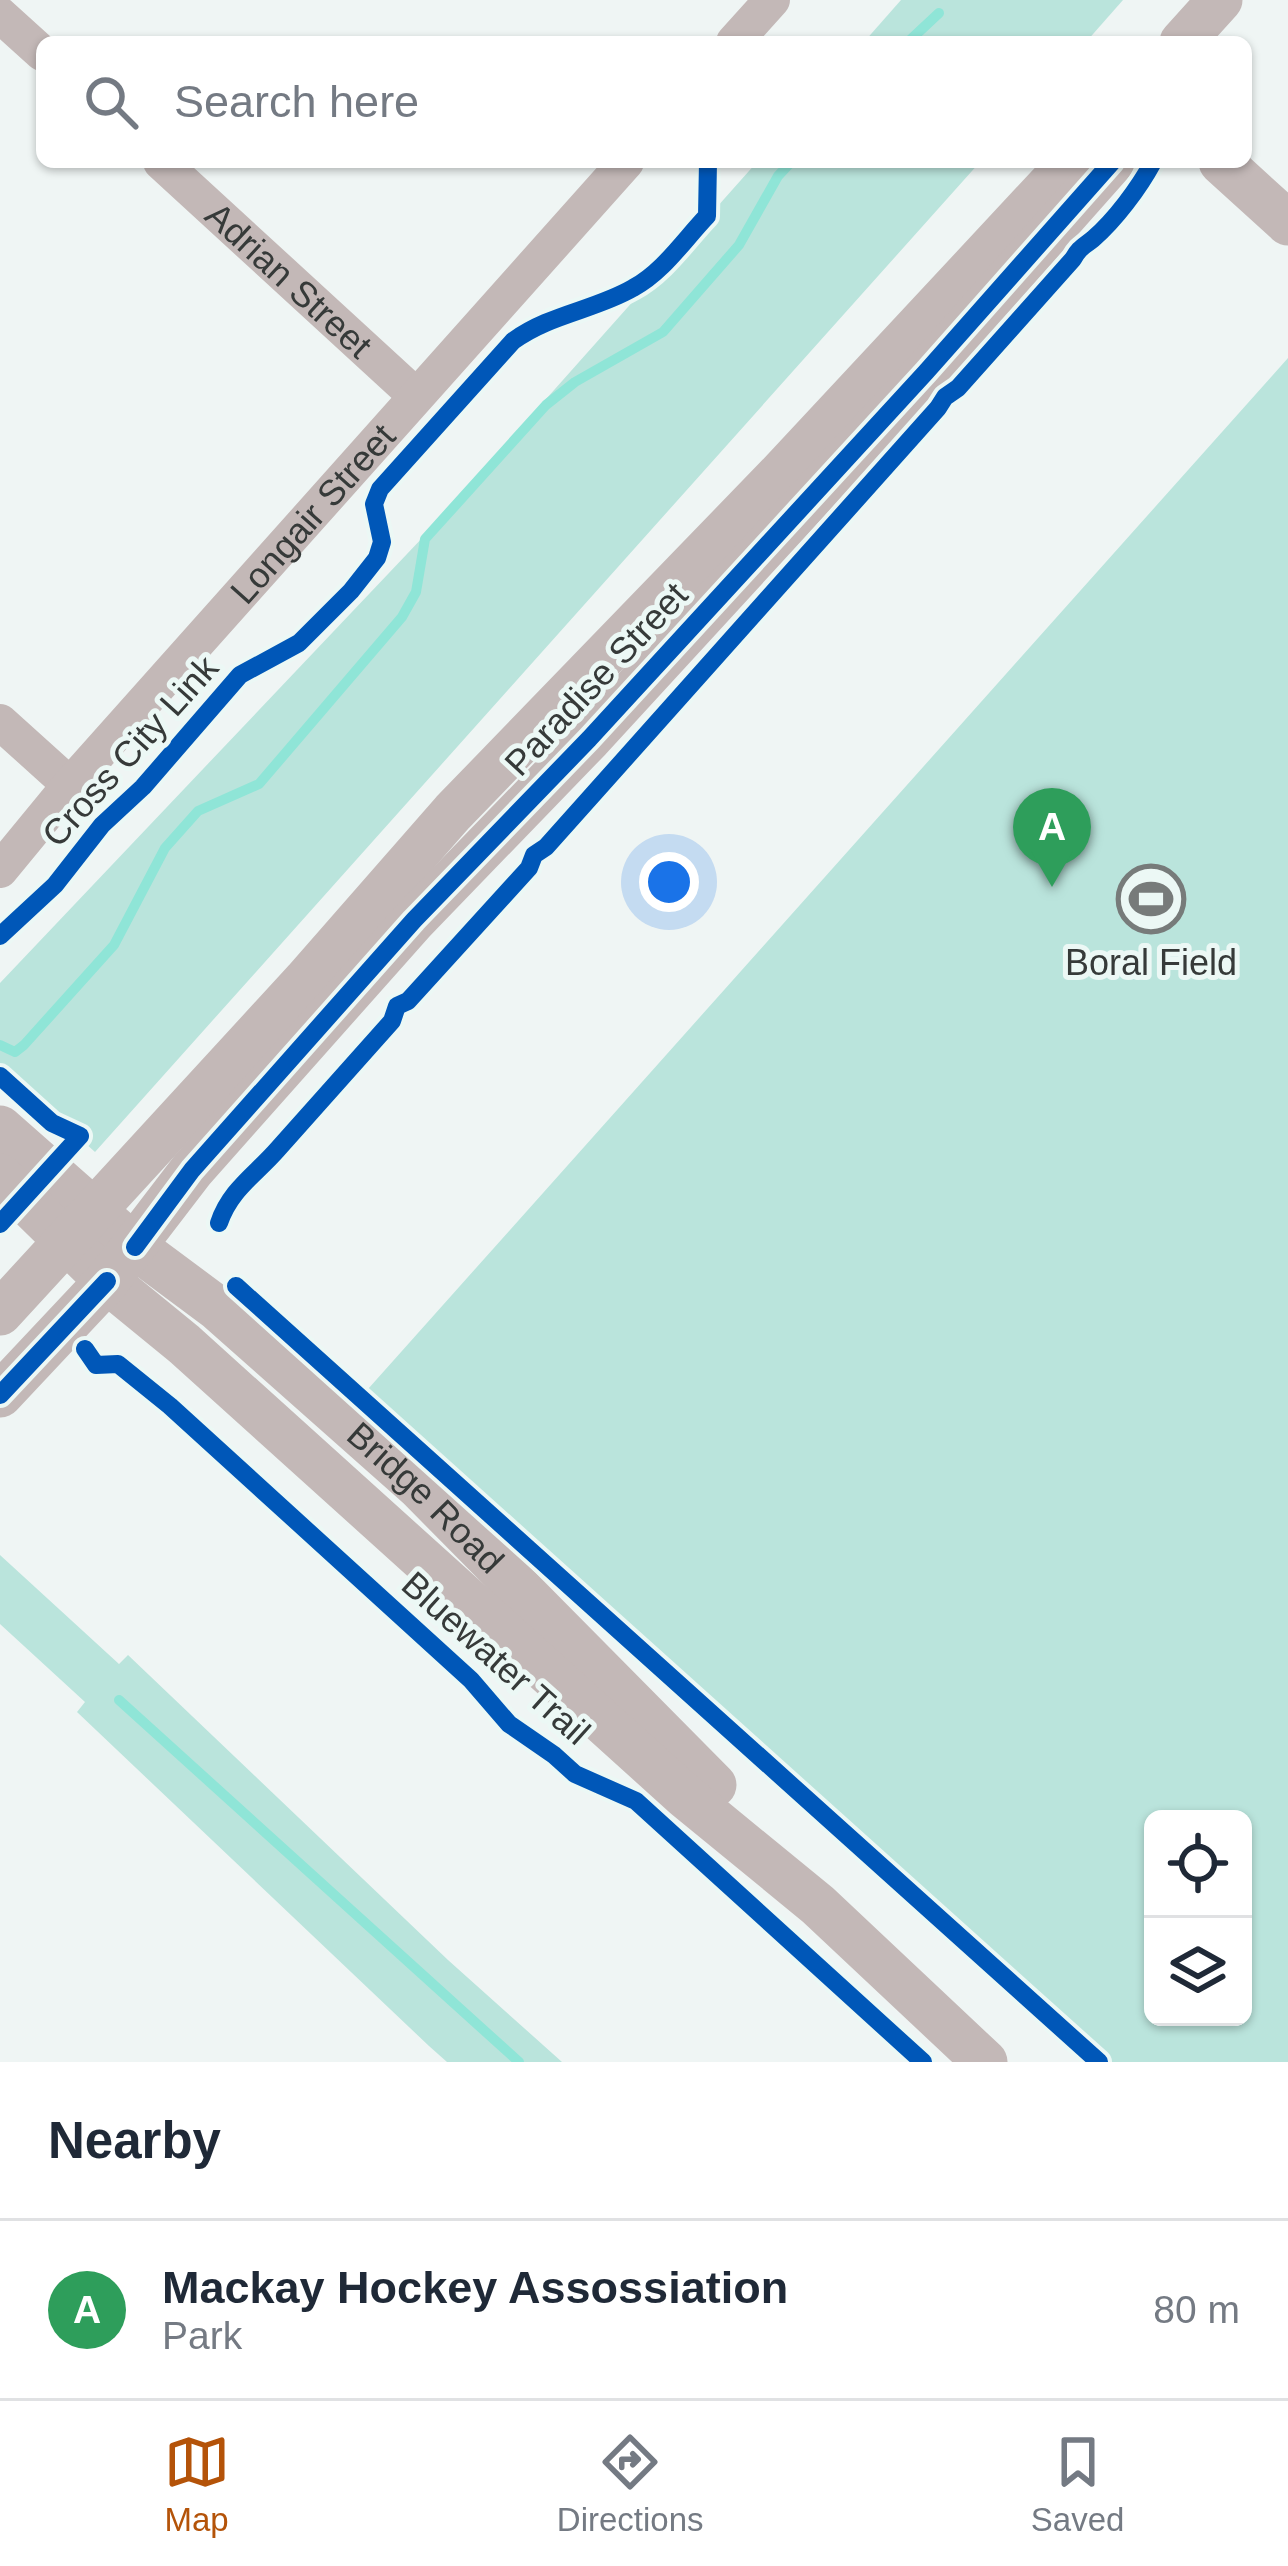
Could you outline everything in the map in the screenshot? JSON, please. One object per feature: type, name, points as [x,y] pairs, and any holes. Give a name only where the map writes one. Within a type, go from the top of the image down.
[{"type":"street","points":[[1187,36],[1220,0]]},
{"type":"street","points":[[1225,36],[1258,0]]},
{"type":"street","points":[[0,15],[36,48]]},
{"type":"street","name":"Adrian Street","points":[[167,168],[416,396]]},
{"type":"street","name":"Longair Street","points":[[0,870],[70,785],[621,168]]},
{"type":"street","name":"Paradise Street","points":[[0,1313],[453,812],[784,470],[1065,168]]},
{"type":"street","name":"Paradise Street","points":[[0,1395],[121,1264],[192,1171],[413,920],[589,740],[1107,168]]},
{"type":"street","points":[[1228,168],[1288,223]]},
{"type":"street","points":[[0,722],[70,785]]},
{"type":"street","name":"Bridge Road","points":[[0,1128],[81,1227],[121,1264],[217,1308],[419,1487],[706,1775],[818,1905],[985,2062]]},
{"type":"street","name":"Bridge Road","points":[[0,1176],[81,1227]]},
{"type":"green space","points":[[901,0],[1123,0],[1091,36],[869,36]]},
{"type":"green space","points":[[752,168],[975,168],[95,1152],[0,1066],[0,983],[425,535]]},
{"type":"green space","points":[[1288,358],[1288,2062],[1100,2062],[360,1398]]},
{"type":"green space","points":[[0,1555],[119,1664],[128,1655],[562,2062],[447,2062],[429,2046],[77,1712],[85,1702],[0,1624]]},
{"type":"waterway","points":[[914,36],[939,13]]},
{"type":"waterway","points":[[0,1045],[15,1052],[24,1045],[114,945],[165,848],[198,811],[259,784],[402,617],[416,592],[425,539],[546,405],[575,382],[663,332],[739,245],[785,168]]},
{"type":"waterway","points":[[119,1700],[519,2062]]},
{"type":"cycle path","name":"Cross City Link","points":[[0,936],[55,885],[102,825],[143,787],[240,675],[299,643],[351,591],[377,558],[382,542],[374,504],[380,489],[513,341],[542,324],[633,288],[673,255],[707,216],[708,168]]},
{"type":"cycle path","points":[[135,1247],[192,1170],[414,920],[589,739],[1107,168]]},
{"type":"cycle path","points":[[219,1223],[236,1192],[392,1021],[397,1006],[408,1001],[529,868],[534,855],[945,397],[1079,250],[1110,223],[1149,168]]},
{"type":"cycle path","points":[[0,1076],[52,1123],[80,1136],[0,1224]]},
{"type":"cycle path","points":[[0,1395],[107,1281]]},
{"type":"cycle path","points":[[236,1286],[1099,2062]]},
{"type":"cycle path","name":"Bluewater Trail","points":[[85,1349],[96,1365],[118,1364],[170,1406],[471,1680],[509,1724],[575,1774],[636,1801],[923,2062]]},
{"type":"place","name":"Mackay Hockey Assossiation","points":[[1052,887]]},
{"type":"place","name":"Boral Field","points":[[1151,899]]}]
